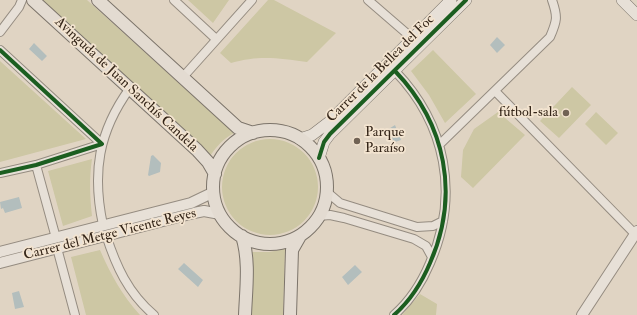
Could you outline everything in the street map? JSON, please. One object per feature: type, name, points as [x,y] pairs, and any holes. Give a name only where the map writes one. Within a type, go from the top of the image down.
[{"type":"main road","name":"Avinguda de Juan Sanchís Candela","points":[[33,0],[198,150],[208,162],[215,174]]},
{"type":"main road","points":[[98,0],[238,128],[252,133]]},
{"type":"main road","name":"Carrer de la Bellea del Foc","points":[[300,139],[312,135],[330,122],[451,0]]},
{"type":"main road","name":"Carrer de la Bellea del Foc","points":[[318,158],[324,142],[330,134],[466,0]]},
{"type":"main road","points":[[622,0],[637,16]]},
{"type":"main road","points":[[277,131],[291,134],[300,139],[310,147],[318,158],[325,174],[327,192],[320,216],[311,227],[300,236],[288,241],[267,244],[258,243],[242,236],[229,226],[220,214],[214,192],[215,174],[221,158],[238,140],[252,133],[277,131]]},
{"type":"main road","points":[[242,236],[246,259],[245,315]]},
{"type":"main road","points":[[290,315],[292,250],[300,236]]},
{"type":"street","points":[[0,32],[22,0]]},
{"type":"street","points":[[174,0],[216,39]]},
{"type":"street","points":[[182,77],[252,0]]},
{"type":"street","points":[[368,0],[412,38]]},
{"type":"street","points":[[439,145],[550,37],[556,21],[556,14],[552,0]]},
{"type":"street","points":[[0,50],[102,144]]},
{"type":"street","points":[[394,315],[417,288],[432,257],[439,240],[446,202],[444,164],[434,130],[421,103],[395,71]]},
{"type":"street","points":[[130,88],[108,124],[102,144],[97,185],[99,205],[104,230],[114,261],[128,286],[145,308],[154,315]]},
{"type":"street","points":[[495,91],[636,232],[582,315]]},
{"type":"street","points":[[0,173],[36,165],[102,144]]},
{"type":"street","points":[[36,165],[75,315]]},
{"type":"street","name":"Carrer del Metge Vicente Reyes","points":[[0,263],[57,243],[191,203],[214,192]]},
{"type":"street","points":[[327,192],[340,203],[417,227],[433,226],[443,221]]},
{"type":"street","name":"Carrer del Metge Vicente Reyes","points":[[104,230],[204,211],[220,214]]},
{"type":"street","points":[[320,216],[330,215],[344,218],[414,239],[426,246],[432,257]]},
{"type":"street","name":"Carrer del Metge Vicente Reyes","points":[[0,252],[57,243]]},
{"type":"shaded area","points":[[41,0],[87,0],[234,133],[220,143],[210,156]]},
{"type":"shaded area","points":[[188,0],[229,0],[213,23]]},
{"type":"shaded area","points":[[268,0],[274,0],[336,33],[307,62],[278,58],[260,58],[241,60],[231,63],[220,53]]},
{"type":"shaded area","points":[[497,37],[505,45],[497,53],[490,45]]},
{"type":"shaded area","points":[[34,43],[47,56],[42,61],[29,49]]},
{"type":"shaded area","points":[[433,50],[476,94],[445,123],[429,95],[411,71]]},
{"type":"shaded area","points":[[0,61],[86,139],[0,162]]},
{"type":"shaded area","name":"fútbol-sala","points":[[572,87],[591,105],[559,138],[540,121]]},
{"type":"shaded area","points":[[498,112],[525,135],[473,188],[461,177],[463,150],[474,129]]},
{"type":"shaded area","points":[[596,112],[618,133],[606,145],[585,124]]},
{"type":"shaded area","points":[[395,125],[401,140],[392,143],[387,130]]},
{"type":"shaded area","points":[[270,139],[288,143],[297,147],[304,153],[310,160],[314,169],[318,187],[314,205],[310,214],[304,221],[297,227],[288,231],[270,235],[252,231],[243,227],[236,221],[230,214],[226,205],[222,187],[226,169],[230,160],[236,153],[243,147],[252,143]]},
{"type":"shaded area","points":[[153,155],[161,163],[160,172],[149,176],[151,156]]},
{"type":"shaded area","points":[[92,159],[90,188],[92,216],[63,226],[48,171]]},
{"type":"shaded area","points":[[19,197],[22,208],[5,213],[3,208],[1,209],[0,202]]},
{"type":"shaded area","points":[[285,249],[283,315],[251,315],[252,252],[269,252]]},
{"type":"shaded area","points":[[100,250],[117,284],[140,315],[86,315],[71,257]]},
{"type":"shaded area","points":[[184,263],[203,280],[198,287],[178,269]]},
{"type":"shaded area","points":[[355,265],[362,272],[348,285],[342,277]]},
{"type":"shaded area","points":[[19,291],[24,307],[15,309],[12,293]]},
{"type":"shaded area","points":[[420,294],[437,304],[436,315],[402,315]]},
{"type":"cycle path","points":[[319,158],[324,142],[330,134],[466,0]]},
{"type":"cycle path","points":[[0,50],[102,144],[36,165],[0,173]]},
{"type":"cycle path","points":[[394,315],[415,291],[430,263],[439,237],[444,212],[446,186],[443,161],[436,137],[426,114],[412,92],[395,71]]},
{"type":"place","name":"fútbol-sala","points":[[566,113]]},
{"type":"place","name":"Parque Paraíso","points":[[357,141]]}]
